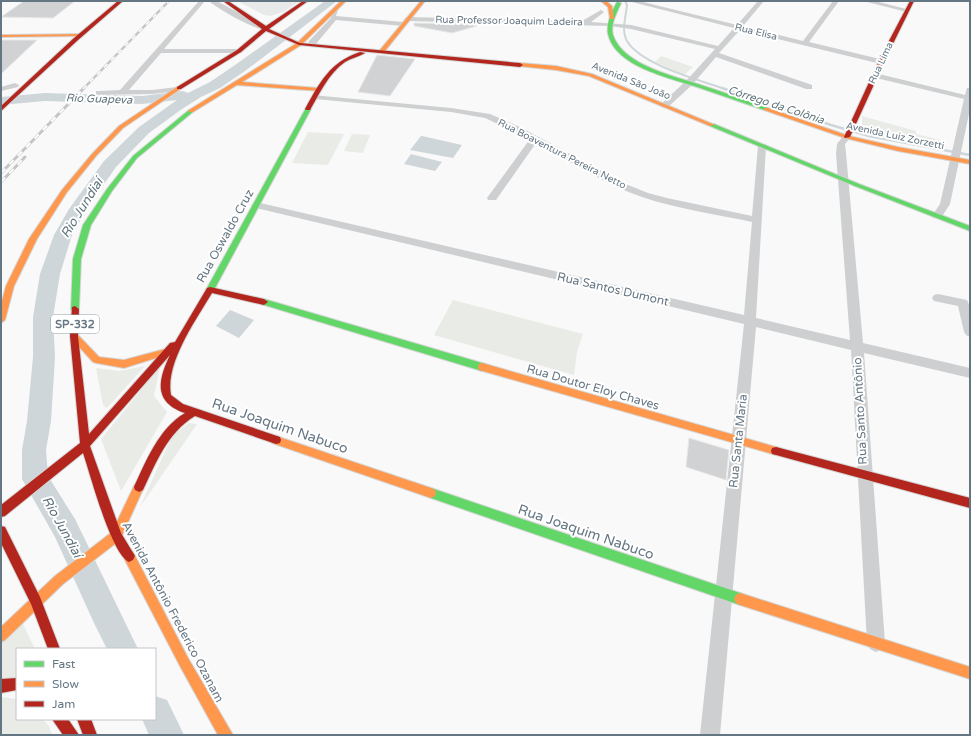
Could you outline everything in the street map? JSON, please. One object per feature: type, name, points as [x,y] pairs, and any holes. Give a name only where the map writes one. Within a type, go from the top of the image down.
[{"type":"main road","points":[[3,101],[71,35],[113,1]]},
{"type":"main road","points":[[16,89],[123,1]]},
{"type":"main road","name":"Avenida São João","points":[[225,1],[254,19],[269,31],[305,43],[556,68],[590,75],[970,229]]},
{"type":"main road","points":[[1,320],[10,286],[33,239],[64,191],[94,155],[121,127],[177,89],[269,31],[306,1]]},
{"type":"main road","points":[[378,51],[423,1]]},
{"type":"main road","points":[[604,1],[621,2],[614,22]]},
{"type":"main road","name":"Avenida Luiz Zorzetti","points":[[604,1],[610,7],[614,22],[612,41],[623,54],[652,70],[850,133],[955,157],[970,162]]},
{"type":"main road","name":"Rua Lima","points":[[850,133],[881,62],[912,1]]},
{"type":"main road","name":"Avenida Antônio Frederico Ozanam","points":[[226,735],[184,662],[136,568],[113,539],[85,445],[74,336],[77,260],[87,225],[109,190],[136,157],[189,112],[305,43],[341,3]]},
{"type":"main road","points":[[254,19],[276,17],[296,8]]},
{"type":"main road","points":[[1,36],[81,35]]},
{"type":"main road","name":"Rua Oswaldo Cruz","points":[[195,411],[180,407],[170,400],[166,395],[165,387],[167,375],[187,328],[210,290],[318,91],[336,64],[351,56],[378,51]]},
{"type":"main road","points":[[241,81],[318,91]]},
{"type":"main road","name":"Rua Doutor Eloy Chaves","points":[[210,290],[232,294],[326,320],[360,332],[738,441],[864,476],[970,503]]},
{"type":"main road","points":[[1,512],[85,445],[169,351],[187,328]]},
{"type":"main road","points":[[74,336],[96,360],[124,364],[169,351]]},
{"type":"main road","points":[[1,636],[59,580],[113,539],[161,442],[170,428],[185,416],[195,411]]},
{"type":"main road","name":"Rua Joaquim Nabuco","points":[[195,411],[724,594],[970,674]]},
{"type":"main road","points":[[1,545],[2,532]]},
{"type":"main road","points":[[2,532],[36,601],[54,648]]},
{"type":"main road","points":[[1,686],[16,684]]},
{"type":"main road","points":[[60,720],[72,735]]},
{"type":"main road","points":[[84,720],[90,735]]},
{"type":"street","points":[[122,93],[202,1]]},
{"type":"street","name":"Avenida São João","points":[[212,1],[241,18],[269,31]]},
{"type":"street","name":"Rua Elisa","points":[[631,1],[881,62]]},
{"type":"street","points":[[748,1],[760,2]]},
{"type":"street","points":[[805,44],[836,1]]},
{"type":"street","points":[[866,1],[907,10]]},
{"type":"street","points":[[664,106],[698,73],[760,2]]},
{"type":"street","points":[[305,43],[334,18],[334,13],[341,3]]},
{"type":"street","points":[[584,23],[601,12]]},
{"type":"street","name":"Rua Professor Joaquim Ladeira","points":[[334,18],[405,21],[614,22],[716,51]]},
{"type":"street","points":[[159,51],[239,51]]},
{"type":"street","points":[[716,51],[809,87]]},
{"type":"street","points":[[875,75],[969,94],[945,204],[937,216]]},
{"type":"street","points":[[3,101],[16,89]]},
{"type":"street","points":[[99,93],[177,89]]},
{"type":"street","name":"Rua Boaventura Pereira Netto","points":[[318,91],[471,113],[502,121],[625,187],[645,195],[666,201],[758,220]]},
{"type":"street","name":"Rua Lima","points":[[844,179],[841,153],[842,144],[850,133]]},
{"type":"street","points":[[492,198],[534,138]]},
{"type":"street","name":"Rua Santa Maria","points":[[710,735],[750,321],[762,146]]},
{"type":"street","name":"Rua Santo Antônio","points":[[844,179],[857,347],[864,476],[876,643]]},
{"type":"street","name":"Rua Santos Dumont","points":[[256,206],[970,373]]},
{"type":"street","points":[[938,298],[963,303],[970,332]]},
{"type":"shaded area","points":[[237,1],[300,1],[283,12],[270,16],[264,15]]},
{"type":"shaded area","points":[[661,56],[693,67],[684,75],[655,62]]},
{"type":"shaded area","points":[[862,116],[916,131],[916,134],[941,140],[943,147],[862,129]]},
{"type":"shaded area","points":[[308,132],[344,134],[328,165],[292,163]]},
{"type":"shaded area","points":[[352,134],[370,135],[363,153],[344,151]]},
{"type":"shaded area","points":[[421,136],[462,145],[453,158],[410,150]]},
{"type":"shaded area","points":[[411,154],[442,162],[435,171],[404,164]]},
{"type":"shaded area","points":[[453,300],[583,334],[577,352],[574,375],[434,335]]},
{"type":"shaded area","points":[[230,310],[254,320],[239,338],[216,326]]},
{"type":"shaded area","points":[[145,366],[107,408],[103,405],[96,368],[119,371]]},
{"type":"shaded area","points":[[160,367],[154,396],[167,412],[121,491],[101,439]]},
{"type":"shaded area","points":[[189,423],[197,424],[140,507],[172,436]]},
{"type":"shaded area","points":[[21,620],[35,648],[16,648],[16,680],[1,681],[1,641]]},
{"type":"shaded area","points":[[1,697],[16,699],[16,720],[43,720],[49,726],[52,735],[1,735]]},
{"type":"building","points":[[24,1],[75,1],[53,18],[1,17]]},
{"type":"building","points":[[414,23],[469,24],[477,26],[452,33],[414,26]]},
{"type":"building","points":[[1,40],[37,40],[1,74]]},
{"type":"building","points":[[377,55],[415,59],[390,96],[358,92]]},
{"type":"building","points":[[689,438],[729,450],[726,480],[686,467]]},
{"type":"waterway","name":"Rio Jundiaí","points":[[122,648],[104,613],[65,528],[35,479],[34,450],[39,421],[44,357],[43,317],[50,274],[63,235],[78,209],[110,164],[144,130],[177,106],[196,94],[215,85],[240,68],[332,1]]},
{"type":"waterway","name":"Córrego da Colônia","points":[[625,1],[627,5],[624,33],[627,41],[634,50],[672,71],[725,89]]},
{"type":"waterway","name":"Córrego da Colônia","points":[[722,88],[831,125],[869,136],[970,155]]},
{"type":"waterway","name":"Rio Guapeva","points":[[1,101],[45,97],[142,100],[183,95]]},
{"type":"waterway","name":"Rio Jundiaí","points":[[156,714],[167,735]]},
{"type":"railway","points":[[83,89],[169,1]]},
{"type":"railway","points":[[1,173],[84,88]]},
{"type":"railway","points":[[1,182],[25,157]]},
{"type":"traffic: fast","points":[[619,3],[611,21],[610,30],[613,40],[619,49],[628,57],[666,75],[766,109]]},
{"type":"traffic: fast","points":[[210,290],[308,109]]},
{"type":"traffic: fast","points":[[75,309],[77,259],[87,225],[109,190],[135,157],[191,111]]},
{"type":"traffic: fast","points":[[712,125],[857,185],[970,229]]},
{"type":"traffic: fast","points":[[264,302],[482,367]]},
{"type":"traffic: fast","points":[[431,493],[740,599]]},
{"type":"traffic: slow","points":[[191,111],[299,44],[344,1]]},
{"type":"traffic: slow","points":[[382,51],[423,1]]},
{"type":"traffic: slow","points":[[603,1],[610,7],[612,18]]},
{"type":"traffic: slow","points":[[1,36],[81,35]]},
{"type":"traffic: slow","points":[[520,65],[556,68],[590,75],[712,125]]},
{"type":"traffic: slow","points":[[237,83],[318,90]]},
{"type":"traffic: slow","points":[[1,320],[10,286],[33,239],[64,191],[94,155],[121,127],[179,88]]},
{"type":"traffic: slow","points":[[766,109],[847,137],[898,149],[970,162]]},
{"type":"traffic: slow","points":[[74,336],[96,360],[124,364],[169,351]]},
{"type":"traffic: slow","points":[[482,367],[776,451]]},
{"type":"traffic: slow","points":[[276,440],[431,493]]},
{"type":"traffic: slow","points":[[1,636],[59,580],[116,536],[139,487]]},
{"type":"traffic: slow","points":[[129,556],[184,662],[226,735]]},
{"type":"traffic: slow","points":[[740,599],[970,673]]},
{"type":"traffic: jam","points":[[1,109],[76,39],[121,1]]},
{"type":"traffic: jam","points":[[225,1],[272,33],[299,44],[520,65]]},
{"type":"traffic: jam","points":[[179,88],[239,51],[262,31],[306,1]]},
{"type":"traffic: jam","points":[[847,137],[884,56],[912,1]]},
{"type":"traffic: jam","points":[[308,109],[323,82],[335,67],[343,61],[362,53]]},
{"type":"traffic: jam","points":[[264,302],[210,290],[196,312],[172,359],[167,374],[165,387],[167,397],[180,407],[276,440]]},
{"type":"traffic: jam","points":[[75,309],[74,336],[85,445],[116,536],[129,556]]},
{"type":"traffic: jam","points":[[1,512],[85,445],[173,345]]},
{"type":"traffic: jam","points":[[139,487],[155,454],[168,434],[175,425],[195,411]]},
{"type":"traffic: jam","points":[[776,451],[970,503]]},
{"type":"traffic: jam","points":[[1,531],[36,601],[54,648]]},
{"type":"traffic: jam","points":[[1,686],[16,684]]},
{"type":"traffic: jam","points":[[60,720],[72,735]]},
{"type":"traffic: jam","points":[[84,720],[90,735]]}]
